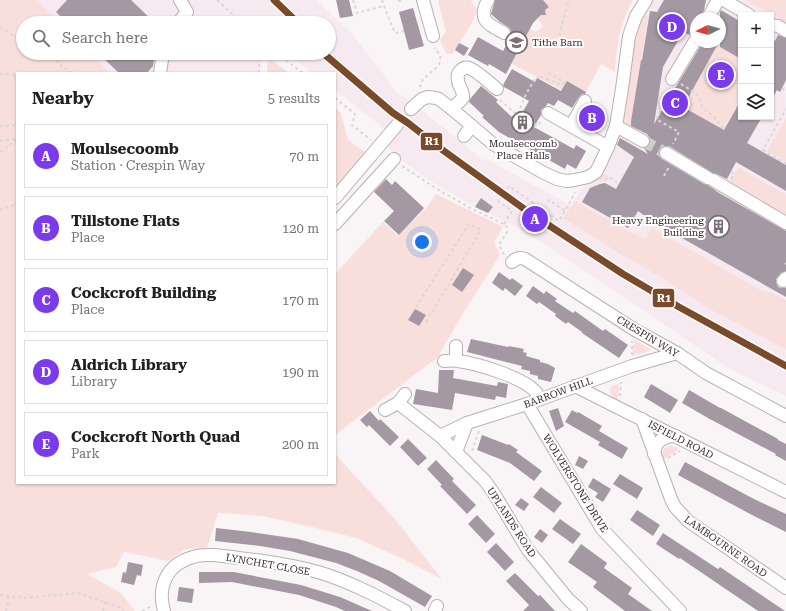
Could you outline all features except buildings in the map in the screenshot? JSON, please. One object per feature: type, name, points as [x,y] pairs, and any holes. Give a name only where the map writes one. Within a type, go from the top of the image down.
[{"type":"street","points":[[180,0],[187,12],[184,16]]},
{"type":"street","points":[[423,0],[433,36]]},
{"type":"street","points":[[488,0],[484,9],[484,20],[504,33]]},
{"type":"street","points":[[411,109],[420,100],[428,97],[439,99],[497,146],[544,173],[557,179],[573,181],[593,174],[600,164],[616,126],[629,36],[636,16],[646,0]]},
{"type":"street","points":[[711,12],[718,0]]},
{"type":"street","points":[[724,0],[744,12]]},
{"type":"street","points":[[774,25],[786,31]]},
{"type":"street","points":[[674,83],[692,48]]},
{"type":"street","points":[[160,72],[162,60]]},
{"type":"street","points":[[452,109],[463,98],[463,90],[457,78],[459,72],[464,68],[474,70],[497,89]]},
{"type":"street","points":[[571,126],[585,102]]},
{"type":"street","points":[[548,113],[608,147]]},
{"type":"street","points":[[336,197],[397,125]]},
{"type":"street","points":[[464,136],[472,126]]},
{"type":"street","points":[[616,126],[643,141]]},
{"type":"street","points":[[666,153],[786,223]]},
{"type":"street","points":[[336,223],[394,160]]},
{"type":"street","name":"CRESPIN WAY","points":[[509,261],[520,258],[526,259],[629,326],[677,353],[706,373],[786,416]]},
{"type":"street","points":[[456,346],[450,361],[488,368],[516,378],[536,391],[539,399]]},
{"type":"street","name":"BARROW HILL","points":[[440,436],[471,427],[539,399],[632,366],[677,353]]},
{"type":"street","name":"ISFIELD ROAD","points":[[575,386],[786,492]]},
{"type":"street","name":"UPLANDS ROAD","points":[[385,410],[401,398],[485,481],[528,550],[568,599],[581,611]]},
{"type":"street","name":"WOLVERSTONE DRIVE","points":[[527,404],[602,529],[680,611]]},
{"type":"street","name":"LAMBOURNE ROAD","points":[[642,419],[671,499],[680,513],[688,521],[786,588]]},
{"type":"street","points":[[456,452],[471,427]]},
{"type":"street","points":[[654,454],[656,447],[661,440],[669,436],[676,436]]},
{"type":"street","name":"LYNCHET CLOSE","points":[[164,611],[162,592],[164,581],[171,571],[182,561],[202,555],[215,555],[318,572],[364,590],[405,611]]},
{"type":"path","points":[[217,0],[234,16]]},
{"type":"path","points":[[353,0],[357,13],[384,6]]},
{"type":"path","points":[[382,0],[395,33],[404,31]]},
{"type":"path","points":[[559,35],[569,0]]},
{"type":"path","points":[[0,27],[16,37]]},
{"type":"path","points":[[428,97],[420,86],[420,83],[433,72],[440,60],[440,55],[433,45],[435,43],[433,36]]},
{"type":"path","points":[[55,60],[70,72]]},
{"type":"path","points":[[260,60],[260,72]]},
{"type":"path","points":[[285,60],[302,72]]},
{"type":"path","points":[[518,114],[526,94],[536,77],[539,78],[539,76],[562,85],[564,82],[545,71]]},
{"type":"path","points":[[0,74],[16,75]]},
{"type":"path","points":[[679,132],[656,119],[674,83],[697,94],[703,108],[716,119],[724,130]]},
{"type":"path","points":[[782,88],[786,92]]},
{"type":"path","points":[[497,89],[493,94],[514,112],[538,126],[546,112],[548,113]]},
{"type":"path","points":[[336,99],[355,114],[352,125],[378,146]]},
{"type":"path","points":[[786,108],[762,151],[786,164]]},
{"type":"path","points":[[0,126],[16,125]]},
{"type":"path","points":[[0,141],[16,139]]},
{"type":"path","points":[[0,152],[16,140]]},
{"type":"path","points":[[394,160],[437,189],[472,209],[504,224],[507,228],[507,232],[499,245],[509,261]]},
{"type":"path","points":[[504,224],[512,211],[498,201],[509,186],[559,221],[569,204]]},
{"type":"path","points":[[548,202],[549,200],[565,211]]},
{"type":"path","points":[[0,210],[16,204]]},
{"type":"path","points":[[416,307],[469,224],[481,230],[426,322]]},
{"type":"path","points":[[632,336],[632,358],[637,356]]},
{"type":"path","points":[[616,383],[621,381],[619,403],[621,404],[619,408]]},
{"type":"path","points":[[470,456],[480,429],[471,427]]},
{"type":"path","points":[[668,458],[681,450]]},
{"type":"path","points":[[0,595],[23,598],[78,593],[121,608],[123,611]]},
{"type":"path","points":[[6,611],[8,596]]},
{"type":"path","points":[[103,611],[105,602]]},
{"type":"shaded area","points":[[0,0],[37,0],[53,16],[16,16],[16,60],[97,60],[108,72],[16,72],[16,484],[336,484],[336,455],[394,518],[442,579],[401,558],[356,538],[262,516],[218,513],[207,548],[185,549],[168,561],[124,552],[116,567],[87,574],[121,593],[135,611],[0,611]]},
{"type":"shaded area","points":[[32,0],[317,0],[333,16],[49,16]]},
{"type":"shaded area","points":[[438,0],[472,0],[471,1],[477,10],[473,21],[451,54],[446,54],[440,40],[446,32]]},
{"type":"shaded area","points":[[542,0],[633,0],[628,9],[620,35],[615,72],[601,64],[586,92],[567,81],[562,90],[512,64],[530,29],[536,32],[543,26],[538,19],[541,15],[546,13],[545,10],[549,7]]},
{"type":"shaded area","points":[[649,0],[758,0],[786,16],[786,396],[730,369],[549,247],[516,227],[475,207],[425,178],[387,147],[393,135],[407,119],[401,114],[386,130],[336,91],[336,72],[311,72],[295,60],[336,60],[336,18],[351,33],[388,80],[393,89],[418,107],[484,161],[485,159],[571,205],[605,161],[634,34]]},
{"type":"shaded area","points":[[746,0],[786,0],[786,22],[774,15],[774,12],[768,12]]},
{"type":"shaded area","points":[[644,15],[648,16],[631,121],[633,128],[629,133],[623,120],[634,42],[640,22]]},
{"type":"shaded area","points":[[715,48],[722,48],[738,57],[738,105],[724,130],[683,107]]},
{"type":"shaded area","points":[[94,60],[261,60],[260,72],[107,72]]},
{"type":"shaded area","points":[[268,60],[272,60],[288,72],[267,72]]},
{"type":"shaded area","points":[[336,109],[341,113],[348,140],[367,153],[336,190]]},
{"type":"shaded area","points":[[786,118],[786,162],[767,151]]},
{"type":"shaded area","points":[[738,167],[786,195],[786,219],[728,185]]},
{"type":"shaded area","points":[[602,171],[609,177],[592,181]]},
{"type":"shaded area","points":[[436,194],[503,227],[494,242],[500,255],[462,315],[438,357],[336,434],[336,273],[383,222],[398,236],[427,207]]},
{"type":"shaded area","points":[[575,201],[645,239],[652,228],[760,290],[777,295],[786,300],[786,349],[710,309],[563,218]]},
{"type":"shaded area","points":[[634,339],[652,350],[632,356]]},
{"type":"shaded area","points":[[619,384],[618,401],[612,396],[610,391],[611,386]]},
{"type":"shaded area","points":[[671,445],[679,449],[662,461],[663,451]]},
{"type":"tunnel","points":[[397,125],[411,109]]},
{"type":"tunnel","points":[[643,141],[666,153]]},
{"type":"transit line","name":"R1","points":[[274,0],[291,16]]},
{"type":"transit line","name":"R1","points":[[331,60],[393,113],[527,211],[623,274],[679,307],[786,366]]},
{"type":"place","name":"Aldrich Library","points":[[672,27]]},
{"type":"place","name":"Tithe Barn","points":[[516,42]]},
{"type":"place","name":"Cockcroft North Quad","points":[[721,75]]},
{"type":"place","name":"Cockcroft Building","points":[[675,103]]},
{"type":"place","name":"Tillstone Flats","points":[[592,118]]},
{"type":"place","name":"Moulsecoomb Place Halls","points":[[523,123]]},
{"type":"place","name":"Moulsecoomb","points":[[535,219]]},
{"type":"place","name":"Heavy Engineering Building","points":[[719,226]]}]
